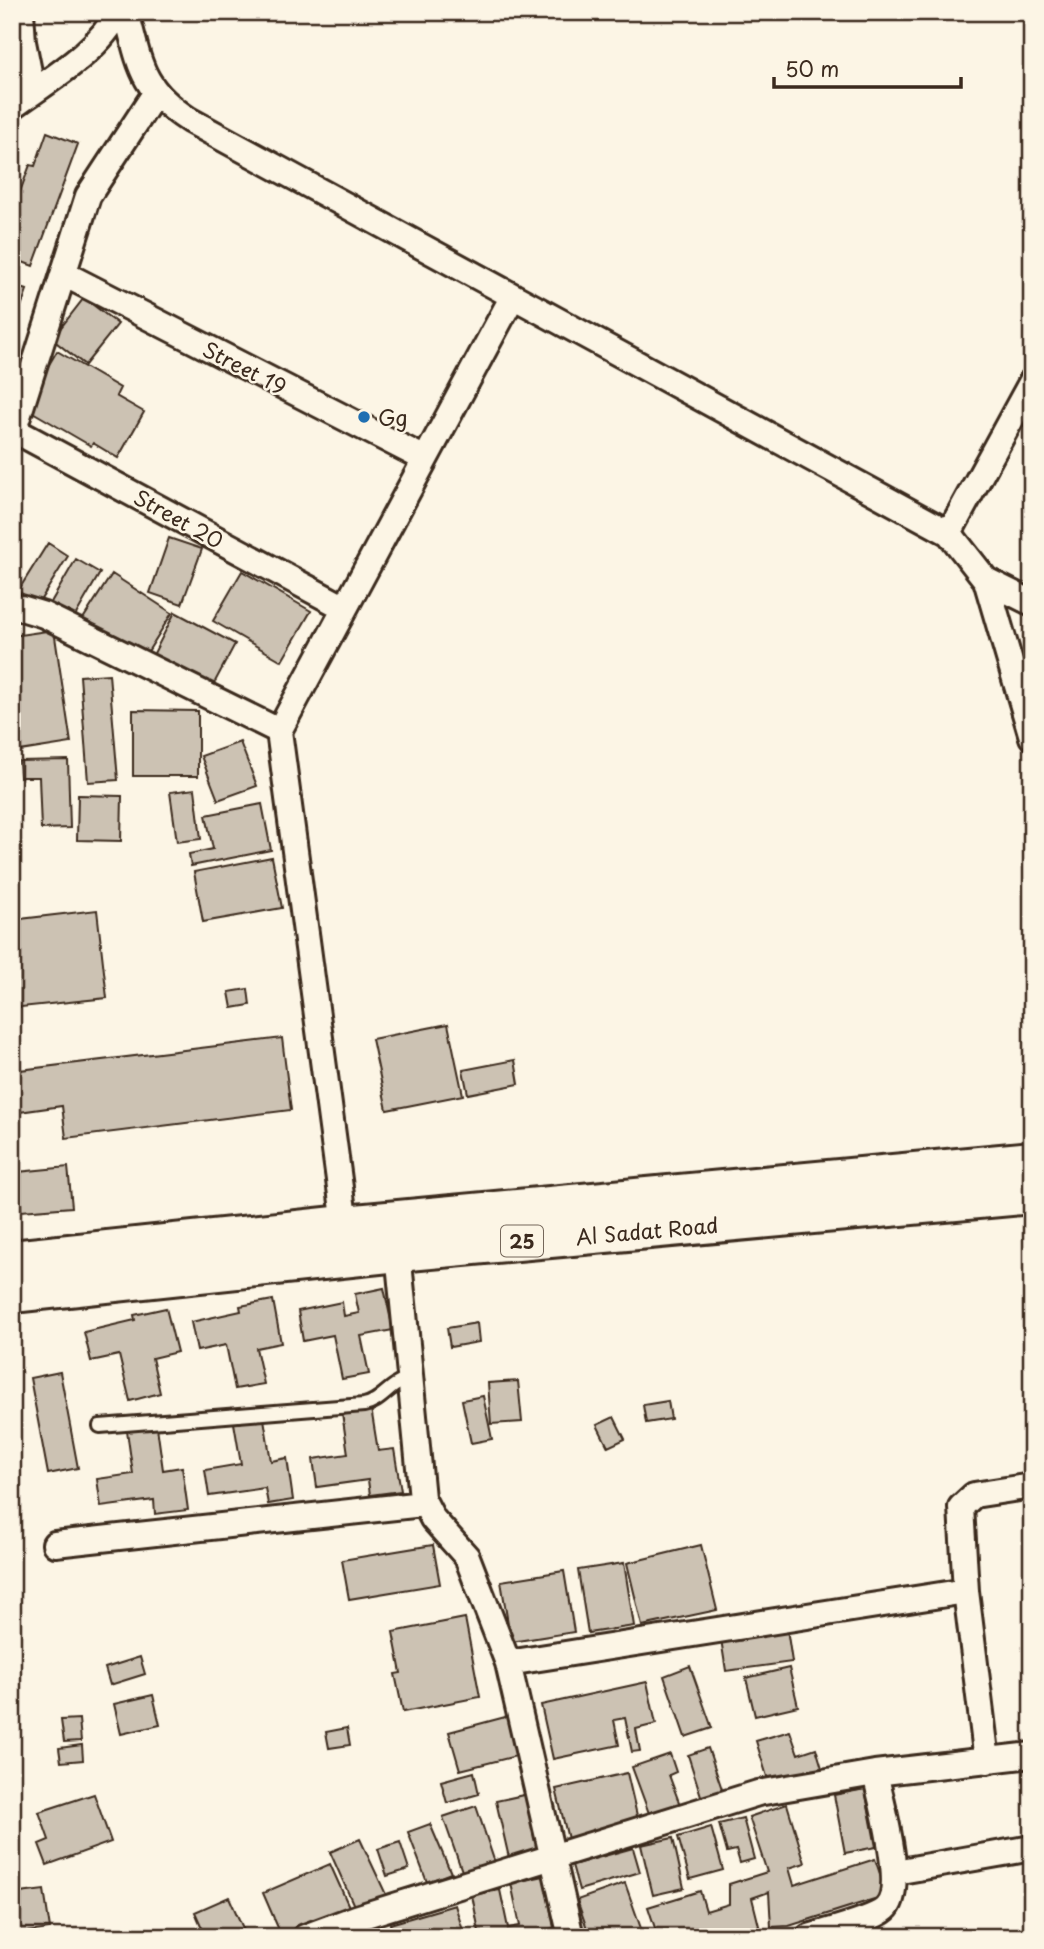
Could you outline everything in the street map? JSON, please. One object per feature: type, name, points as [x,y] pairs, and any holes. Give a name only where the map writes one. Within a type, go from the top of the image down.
[{"type":"main road","name":"Al Sadat Road","points":[[12,1293],[398,1252],[803,1199],[1032,1161]]},
{"type":"main road","name":"Al Sadat Road","points":[[12,1259],[345,1225],[803,1199],[1032,1194]]},
{"type":"street","points":[[22,12],[23,42],[33,92]]},
{"type":"street","points":[[12,107],[94,45],[118,12]]},
{"type":"street","points":[[126,12],[143,75],[171,108],[189,120],[949,533],[986,580],[1032,737]]},
{"type":"street","points":[[13,429],[88,197],[156,92]]},
{"type":"street","name":"Street 19","points":[[64,274],[425,459]]},
{"type":"street","points":[[345,1225],[279,731],[513,296]]},
{"type":"street","points":[[949,533],[1030,390]]},
{"type":"street","name":"Street 20","points":[[13,429],[345,608]]},
{"type":"street","points":[[986,580],[1032,603]]},
{"type":"street","points":[[12,608],[44,615],[279,731]]},
{"type":"street","points":[[398,1252],[423,1504],[467,1557],[508,1663],[571,1937]]},
{"type":"street","points":[[987,1762],[966,1591],[961,1507],[974,1495],[1032,1486]]},
{"type":"street","points":[[55,1544],[423,1504]]},
{"type":"street","points":[[508,1663],[966,1591]]},
{"type":"street","points":[[305,1937],[356,1918],[758,1793],[875,1773],[1032,1755]]},
{"type":"street","points":[[809,1937],[885,1910],[895,1895],[895,1872],[875,1773]]},
{"type":"street","points":[[895,1872],[1032,1848]]},
{"type":"lane","points":[[100,1426],[365,1405],[373,1403],[398,1382],[412,1379]]},
{"type":"building","points":[[47,132],[78,144],[33,266],[12,258],[12,213],[30,165],[35,166]]},
{"type":"building","points":[[12,285],[27,290],[12,332]]},
{"type":"building","points":[[84,298],[118,324],[85,365],[52,339]]},
{"type":"building","points":[[57,351],[120,388],[116,396],[144,412],[118,458],[93,443],[91,446],[24,407]]},
{"type":"building","points":[[169,538],[202,549],[182,604],[150,593]]},
{"type":"building","points":[[48,543],[68,556],[38,604],[18,591]]},
{"type":"building","points":[[76,559],[100,573],[74,618],[50,604]]},
{"type":"building","points":[[242,571],[311,611],[282,661],[213,621]]},
{"type":"building","points":[[112,574],[172,613],[142,661],[81,622]]},
{"type":"building","points":[[175,612],[235,644],[209,693],[150,661]]},
{"type":"building","points":[[54,630],[71,743],[20,751],[12,699],[12,636]]},
{"type":"building","points":[[109,674],[118,780],[88,782],[80,676]]},
{"type":"building","points":[[133,710],[198,711],[198,776],[133,776]]},
{"type":"building","points":[[12,712],[19,749],[12,750]]},
{"type":"building","points":[[240,742],[257,786],[218,800],[201,756]]},
{"type":"building","points":[[68,760],[70,828],[41,829],[39,777],[20,777],[19,761]]},
{"type":"building","points":[[195,789],[201,839],[177,842],[170,792]]},
{"type":"building","points":[[78,795],[122,796],[121,841],[77,840]]},
{"type":"building","points":[[262,804],[271,850],[191,866],[189,854],[213,849],[206,815]]},
{"type":"building","points":[[272,857],[282,908],[203,922],[194,872]]},
{"type":"building","points":[[97,910],[107,998],[12,1008],[12,920]]},
{"type":"building","points":[[248,989],[250,1005],[232,1008],[229,992]]},
{"type":"building","points":[[448,1024],[463,1095],[387,1110],[372,1039]]},
{"type":"building","points":[[282,1038],[291,1110],[66,1138],[62,1106],[12,1113],[12,1071]]},
{"type":"building","points":[[515,1060],[519,1084],[468,1094],[463,1070]]},
{"type":"building","points":[[68,1167],[72,1207],[21,1211],[18,1172]]},
{"type":"building","points":[[384,1288],[393,1330],[361,1336],[369,1374],[342,1379],[333,1335],[303,1341],[298,1311],[342,1302],[344,1316],[359,1313],[355,1294]]},
{"type":"building","points":[[273,1300],[281,1343],[256,1348],[264,1384],[235,1389],[226,1345],[197,1351],[191,1322],[241,1311],[240,1306]]},
{"type":"building","points":[[166,1308],[177,1352],[152,1358],[160,1393],[130,1401],[119,1355],[91,1361],[84,1332],[135,1320],[134,1315]]},
{"type":"building","points":[[477,1323],[479,1342],[450,1347],[447,1328]]},
{"type":"building","points":[[60,1372],[78,1468],[48,1474],[30,1378]]},
{"type":"building","points":[[518,1381],[522,1422],[491,1424],[488,1383]]},
{"type":"building","points":[[483,1396],[492,1439],[471,1443],[462,1400]]},
{"type":"building","points":[[668,1401],[671,1419],[646,1423],[643,1405]]},
{"type":"building","points":[[371,1408],[378,1451],[394,1449],[401,1491],[370,1495],[368,1480],[317,1487],[313,1459],[348,1454],[342,1413]]},
{"type":"building","points":[[614,1417],[625,1439],[608,1447],[597,1425]]},
{"type":"building","points":[[264,1419],[271,1461],[287,1458],[293,1500],[268,1504],[265,1488],[209,1496],[205,1470],[241,1464],[234,1423]]},
{"type":"building","points":[[157,1427],[163,1470],[182,1467],[188,1510],[155,1514],[154,1500],[101,1507],[97,1479],[133,1474],[127,1431]]},
{"type":"building","points":[[433,1545],[440,1584],[349,1599],[342,1560]]},
{"type":"building","points":[[701,1545],[717,1610],[642,1626],[627,1563]]},
{"type":"building","points":[[624,1563],[634,1626],[588,1633],[578,1570]]},
{"type":"building","points":[[564,1571],[574,1632],[511,1642],[501,1581]]},
{"type":"building","points":[[465,1618],[480,1697],[403,1712],[395,1674],[401,1673],[393,1632]]},
{"type":"building","points":[[787,1629],[792,1662],[726,1671],[721,1639]]},
{"type":"building","points":[[140,1657],[145,1674],[110,1685],[105,1668]]},
{"type":"building","points":[[690,1666],[712,1728],[685,1737],[664,1676]]},
{"type":"building","points":[[789,1668],[798,1706],[755,1716],[746,1678]]},
{"type":"building","points":[[647,1682],[656,1724],[636,1729],[640,1751],[632,1752],[625,1718],[614,1720],[619,1745],[553,1759],[541,1705]]},
{"type":"building","points":[[153,1695],[160,1725],[121,1734],[114,1704]]},
{"type":"building","points":[[509,1716],[520,1755],[460,1770],[449,1732]]},
{"type":"building","points":[[79,1719],[81,1741],[64,1742],[61,1720]]},
{"type":"building","points":[[347,1728],[350,1745],[329,1748],[326,1732]]},
{"type":"building","points":[[790,1731],[798,1754],[816,1748],[822,1768],[769,1783],[756,1741]]},
{"type":"building","points":[[82,1745],[83,1760],[61,1762],[59,1748]]},
{"type":"building","points":[[708,1748],[724,1795],[703,1802],[688,1755]]},
{"type":"building","points":[[670,1754],[676,1772],[669,1775],[680,1805],[650,1816],[632,1767]]},
{"type":"building","points":[[474,1772],[479,1794],[447,1803],[441,1781]]},
{"type":"building","points":[[627,1773],[639,1824],[568,1839],[556,1789]]},
{"type":"building","points":[[865,1789],[876,1847],[845,1853],[834,1795]]},
{"type":"building","points":[[94,1794],[111,1842],[47,1865],[39,1844],[49,1840],[39,1812]]},
{"type":"building","points":[[528,1794],[541,1852],[509,1858],[496,1801]]},
{"type":"building","points":[[787,1804],[805,1863],[789,1868],[794,1885],[875,1859],[887,1895],[789,1926],[771,1927],[769,1892],[752,1898],[761,1934],[753,1937],[702,1937],[699,1929],[700,1937],[658,1937],[648,1907],[700,1891],[706,1911],[729,1904],[729,1884],[767,1872],[749,1817]]},
{"type":"building","points":[[476,1806],[495,1863],[463,1874],[443,1817]]},
{"type":"building","points":[[743,1818],[754,1859],[740,1863],[736,1850],[727,1852],[719,1824]]},
{"type":"building","points":[[430,1824],[451,1873],[427,1882],[408,1832]]},
{"type":"building","points":[[711,1827],[723,1870],[690,1879],[678,1837]]},
{"type":"building","points":[[673,1838],[684,1888],[653,1895],[641,1845]]},
{"type":"building","points":[[360,1839],[390,1903],[359,1917],[330,1852]]},
{"type":"building","points":[[400,1842],[409,1869],[387,1876],[378,1849]]},
{"type":"building","points":[[633,1848],[640,1872],[579,1890],[572,1865]]},
{"type":"building","points":[[330,1864],[351,1911],[291,1937],[282,1937],[263,1893]]},
{"type":"building","points":[[544,1876],[554,1928],[513,1937],[480,1937],[472,1895],[500,1890],[508,1928],[520,1926],[511,1883]]},
{"type":"building","points":[[625,1883],[644,1937],[590,1937],[577,1900]]},
{"type":"building","points":[[44,1890],[50,1929],[12,1934],[12,1894]]},
{"type":"building","points":[[229,1897],[247,1937],[206,1937],[195,1912]]},
{"type":"building","points":[[455,1905],[465,1937],[394,1937],[390,1924]]},
{"type":"building","points":[[379,1928],[383,1937],[360,1937]]},
{"type":"building","points":[[887,1929],[890,1937],[867,1937]]},
{"type":"place","name":"Gg","points":[[364,417]]}]
